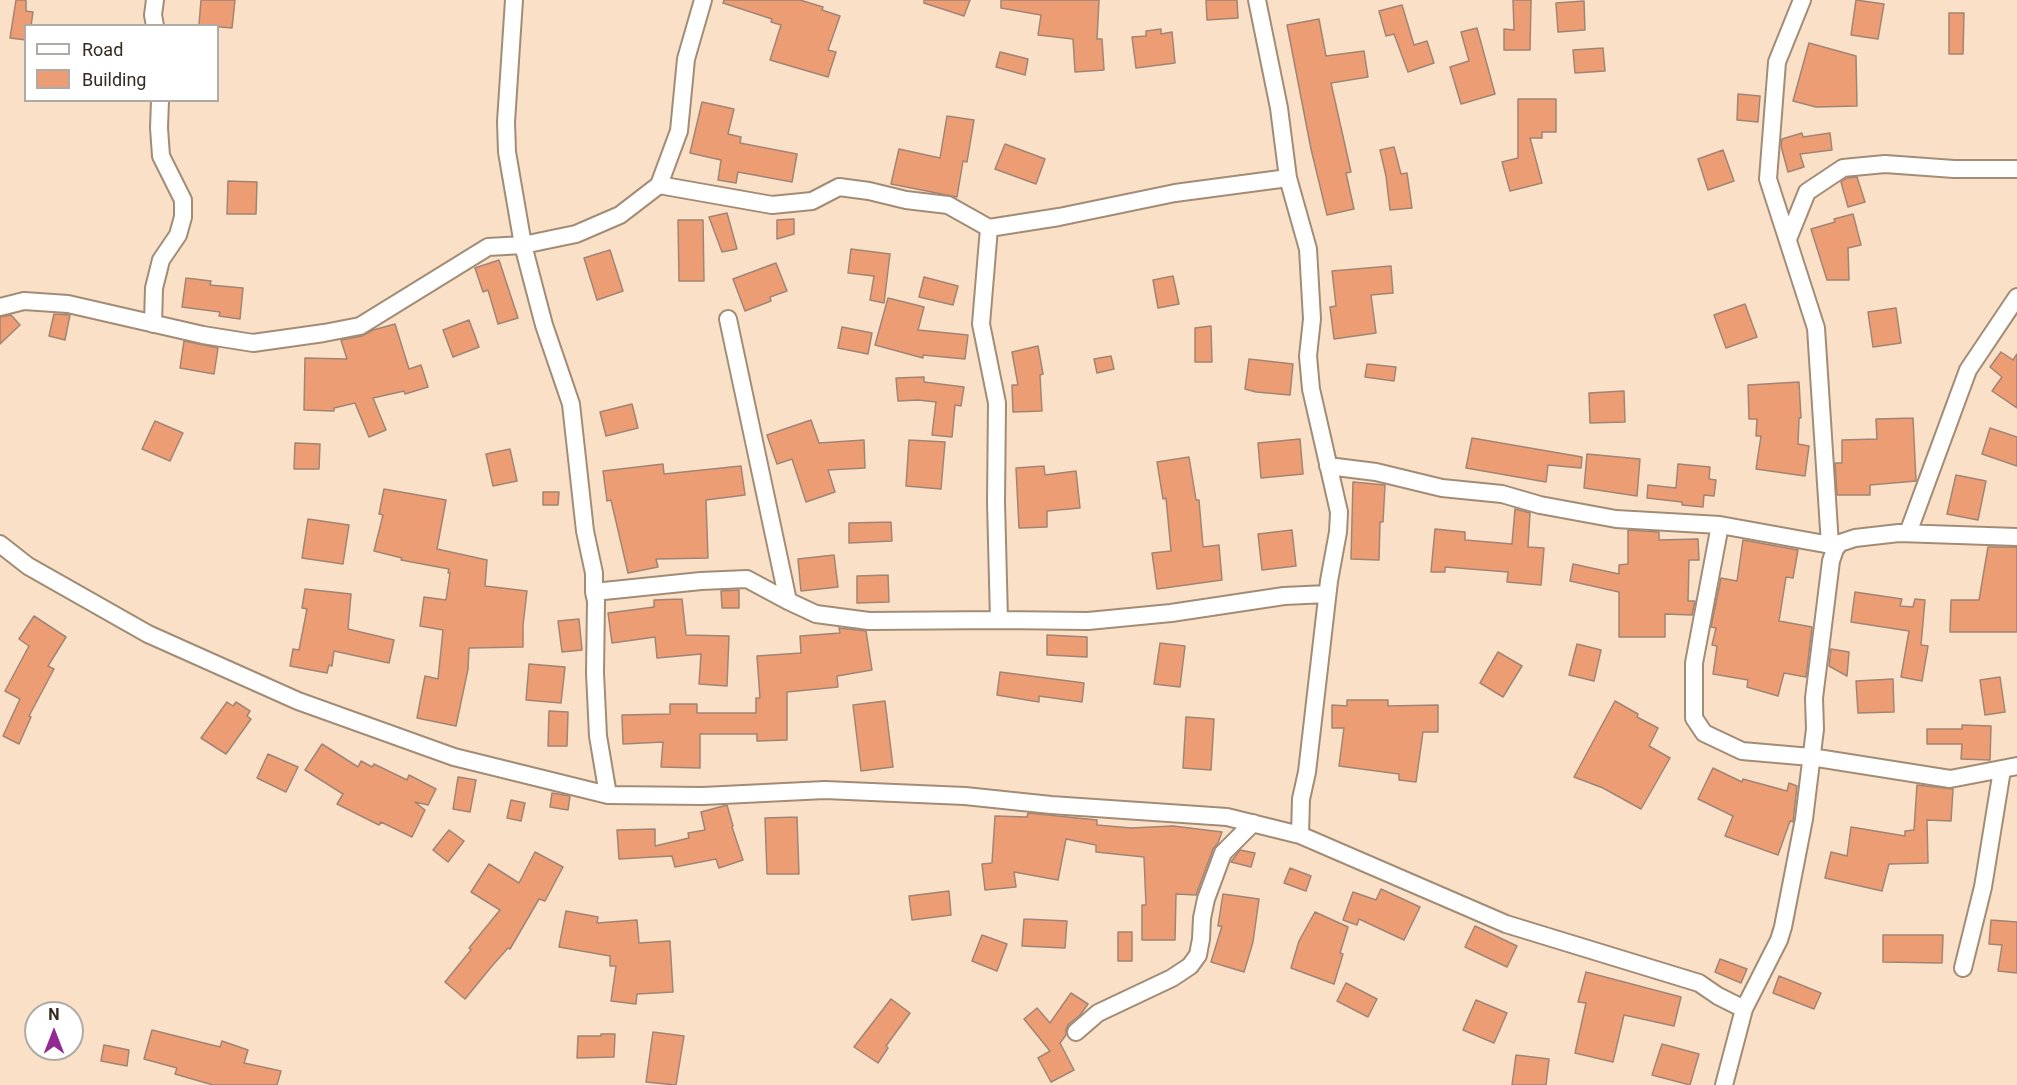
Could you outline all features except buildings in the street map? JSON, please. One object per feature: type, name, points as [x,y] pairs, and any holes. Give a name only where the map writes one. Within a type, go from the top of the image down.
[{"type":"street","points":[[155,0],[155,24]]},
{"type":"street","points":[[514,0],[506,132],[507,152],[523,245],[544,325],[571,404],[585,531],[594,573],[598,736],[608,795]]},
{"type":"street","points":[[0,307],[24,301],[68,304],[203,335],[253,343],[324,333],[360,326],[488,247],[523,245],[576,234],[620,215],[659,185],[679,131],[686,59],[703,0]]},
{"type":"street","points":[[1257,0],[1279,108],[1288,178],[1308,249],[1312,319],[1308,356],[1310,378],[1339,512],[1308,760],[1301,799],[1300,835]]},
{"type":"street","points":[[1724,1085],[1744,1009],[1779,940],[1783,927],[1804,819],[1815,729],[1814,698],[1833,546],[1816,328],[1768,179],[1777,62],[1803,0]]},
{"type":"street","points":[[153,324],[154,288],[161,260],[178,235],[183,217],[183,200],[161,156],[160,102]]},
{"type":"street","points":[[1788,239],[1807,192],[1843,168],[1885,165],[1954,169],[2017,169]]},
{"type":"street","points":[[659,185],[772,206],[812,201],[839,187],[869,190],[906,200],[948,205],[988,228],[1059,217],[1174,193],[1288,178]]},
{"type":"street","points":[[988,228],[981,324],[997,403],[996,502],[999,620]]},
{"type":"street","points":[[1908,533],[1968,370],[2017,297]]},
{"type":"street","points":[[728,319],[788,602]]},
{"type":"street","points":[[1328,466],[1376,472],[1442,488],[1502,494],[1540,505],[1616,519],[1720,525],[1833,546],[1855,538],[1908,533],[2017,537]]},
{"type":"street","points":[[1720,525],[1694,663],[1694,718],[1704,733],[1742,751],[1811,757],[1950,779],[2010,768],[1964,968]]},
{"type":"street","points":[[0,544],[28,566],[148,634],[298,701],[454,757],[608,795],[704,796],[825,790],[965,796],[1052,805],[1227,817],[1300,835],[1506,924],[1699,983],[1744,1009]]},
{"type":"street","points":[[594,592],[701,581],[747,579],[788,602],[816,614],[869,621],[1088,621],[1171,613],[1284,596],[1327,594]]},
{"type":"street","points":[[1076,1032],[1098,1013],[1173,978],[1190,966],[1198,955],[1206,898],[1223,853],[1253,823]]}]
